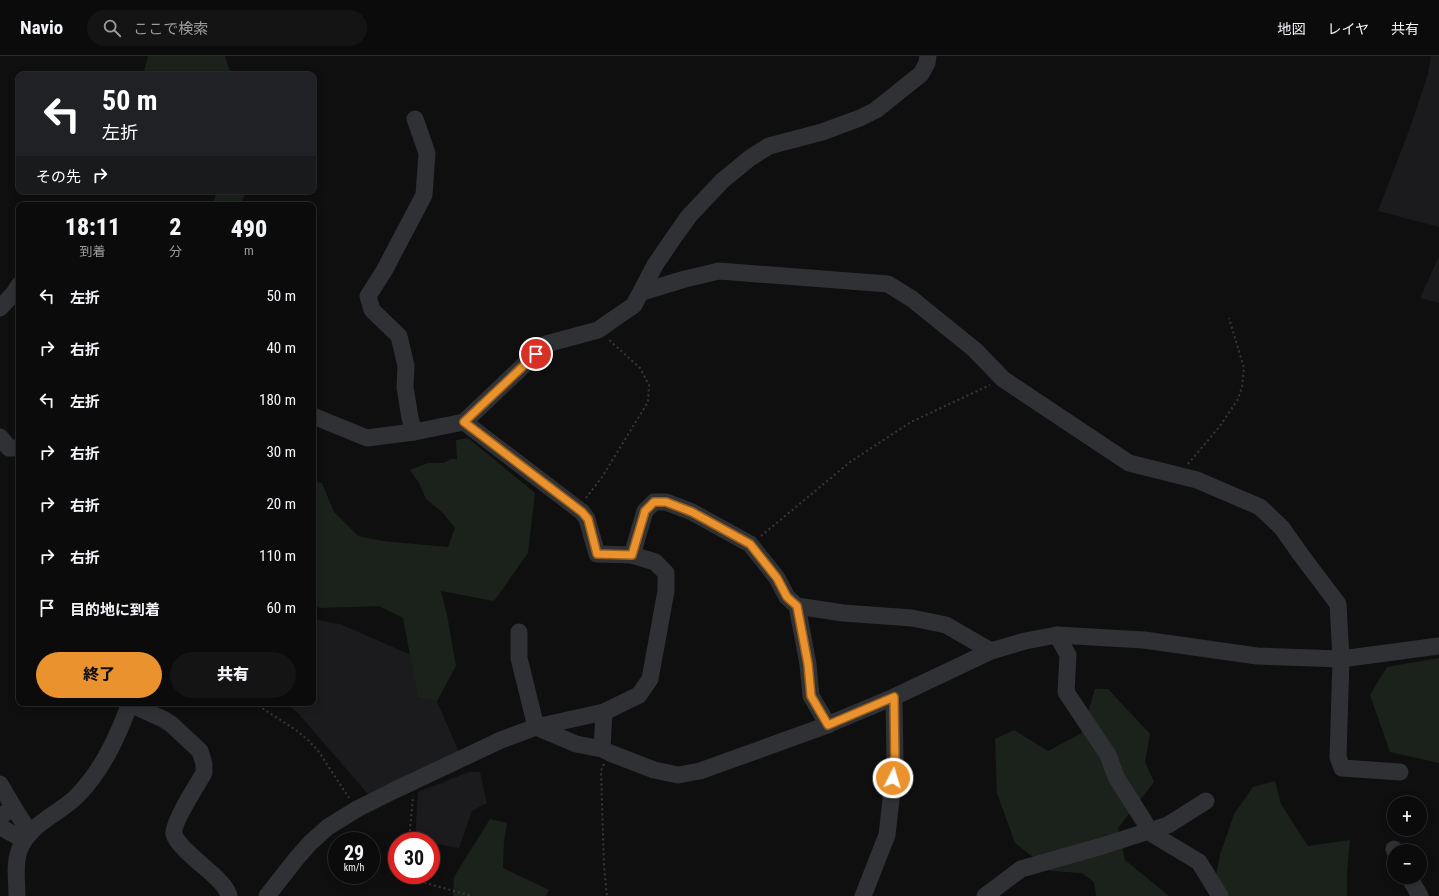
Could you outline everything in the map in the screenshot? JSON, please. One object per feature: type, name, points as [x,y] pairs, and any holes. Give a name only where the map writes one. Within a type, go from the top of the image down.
[{"type":"street","points":[[316,417],[367,438],[414,432],[464,422],[546,344],[598,330],[634,305],[655,265],[689,216],[722,181],[750,158],[769,146],[822,132],[860,118],[876,110],[921,74],[927,63],[928,56]]},
{"type":"street","points":[[414,432],[405,387],[406,366],[399,336],[372,310],[368,296],[384,271],[424,195],[427,153],[415,119]]},
{"type":"street","points":[[642,292],[686,279],[719,272],[888,284],[912,299],[975,350],[1003,379],[1129,463],[1197,480],[1260,507],[1282,528],[1300,555],[1338,604],[1340,659],[1338,757],[1342,768],[1400,772]]},
{"type":"street","points":[[0,308],[16,290]]},
{"type":"street","points":[[267,896],[310,843],[328,827],[357,809],[501,740],[536,727],[604,712],[639,695],[650,679],[666,591],[666,573],[656,562],[632,555],[597,554],[588,519],[578,508],[464,422]]},
{"type":"street","points":[[632,555],[645,511],[654,502],[666,502],[692,512],[750,544],[777,578],[787,597],[797,606],[843,613],[912,618],[940,624],[991,651]]},
{"type":"street","points":[[797,606],[808,664],[811,696],[828,725]]},
{"type":"street","points":[[520,632],[519,658],[536,727]]},
{"type":"street","points":[[1057,636],[1068,655],[1066,692],[1108,755],[1116,777],[1144,821],[1149,832],[1199,862],[1220,896]]},
{"type":"street","points":[[536,727],[576,744],[606,751],[654,770],[678,775],[700,771],[828,725],[894,697],[991,651],[1025,641],[1057,636],[1144,640],[1257,656],[1340,659],[1439,646]]},
{"type":"street","points":[[863,896],[886,835],[895,764],[894,697]]},
{"type":"street","points":[[17,896],[16,865],[19,851],[27,837],[77,796],[88,784],[111,749],[129,706]]},
{"type":"street","points":[[134,706],[171,724],[200,751],[204,764],[204,773],[176,823],[174,833],[177,840],[187,852],[217,879],[228,892],[229,896]]},
{"type":"street","points":[[604,712],[606,751]]},
{"type":"street","points":[[0,784],[14,808],[27,837]]},
{"type":"street","points":[[985,896],[1021,869],[1149,832],[1168,825],[1206,800]]},
{"type":"street","points":[[0,816],[14,808]]},
{"type":"street","points":[[0,828],[27,837]]},
{"type":"street","points":[[1413,884],[1420,896]]},
{"type":"path","points":[[1178,475],[1220,426],[1238,399],[1242,387],[1244,368],[1229,318]]},
{"type":"path","points":[[578,508],[602,477],[648,402],[649,385],[640,368],[598,330]]},
{"type":"path","points":[[750,544],[850,462],[905,426],[1003,379]]},
{"type":"path","points":[[259,706],[296,730],[309,741],[319,752],[335,779],[357,809]]},
{"type":"path","points":[[606,751],[601,771],[604,866],[607,896]]},
{"type":"path","points":[[410,832],[414,782]]},
{"type":"path","points":[[429,884],[472,896]]},
{"type":"shaded area","points":[[148,56],[225,56],[230,72],[144,72]]},
{"type":"shaded area","points":[[1431,56],[1439,56],[1439,227],[1378,211],[1410,128],[1428,74]]},
{"type":"shaded area","points":[[215,194],[246,194],[242,202],[214,202]]},
{"type":"shaded area","points":[[1439,256],[1439,303],[1420,298]]},
{"type":"shaded area","points":[[468,438],[535,493],[528,553],[494,601],[441,591],[456,666],[437,701],[418,697],[403,618],[379,606],[320,608],[316,606],[316,482],[322,483],[334,512],[358,536],[383,541],[448,547],[455,528],[443,513],[426,499],[419,483],[410,470],[428,463],[443,463],[451,459],[457,459],[456,440]]},
{"type":"shaded area","points":[[316,620],[340,624],[418,658],[459,752],[374,801],[298,713],[290,706],[316,706]]},
{"type":"shaded area","points":[[1439,658],[1439,763],[1390,752],[1370,695],[1387,667]]},
{"type":"shaded area","points":[[1095,689],[1108,689],[1150,734],[1145,762],[1154,782],[1118,828],[1125,860],[1169,896],[1096,896],[1094,882],[1082,873],[1051,871],[1015,843],[997,793],[995,739],[1014,730],[1048,751],[1082,733]]},
{"type":"shaded area","points":[[469,772],[480,772],[487,803],[472,811],[459,848],[440,845],[440,832],[416,832],[418,792]]},
{"type":"shaded area","points":[[1275,781],[1281,804],[1308,846],[1350,840],[1347,872],[1347,896],[1212,896],[1220,855],[1234,814],[1253,787]]},
{"type":"shaded area","points":[[490,819],[507,823],[504,842],[503,868],[549,890],[546,896],[453,896],[454,877]]},
{"type":"route","points":[[536,354],[464,422],[582,512],[588,519],[597,554],[632,555],[645,511],[654,502],[666,502],[692,512],[750,544],[777,578],[787,597],[797,606],[808,664],[811,696],[828,725],[894,697],[895,764],[893,778]]}]
